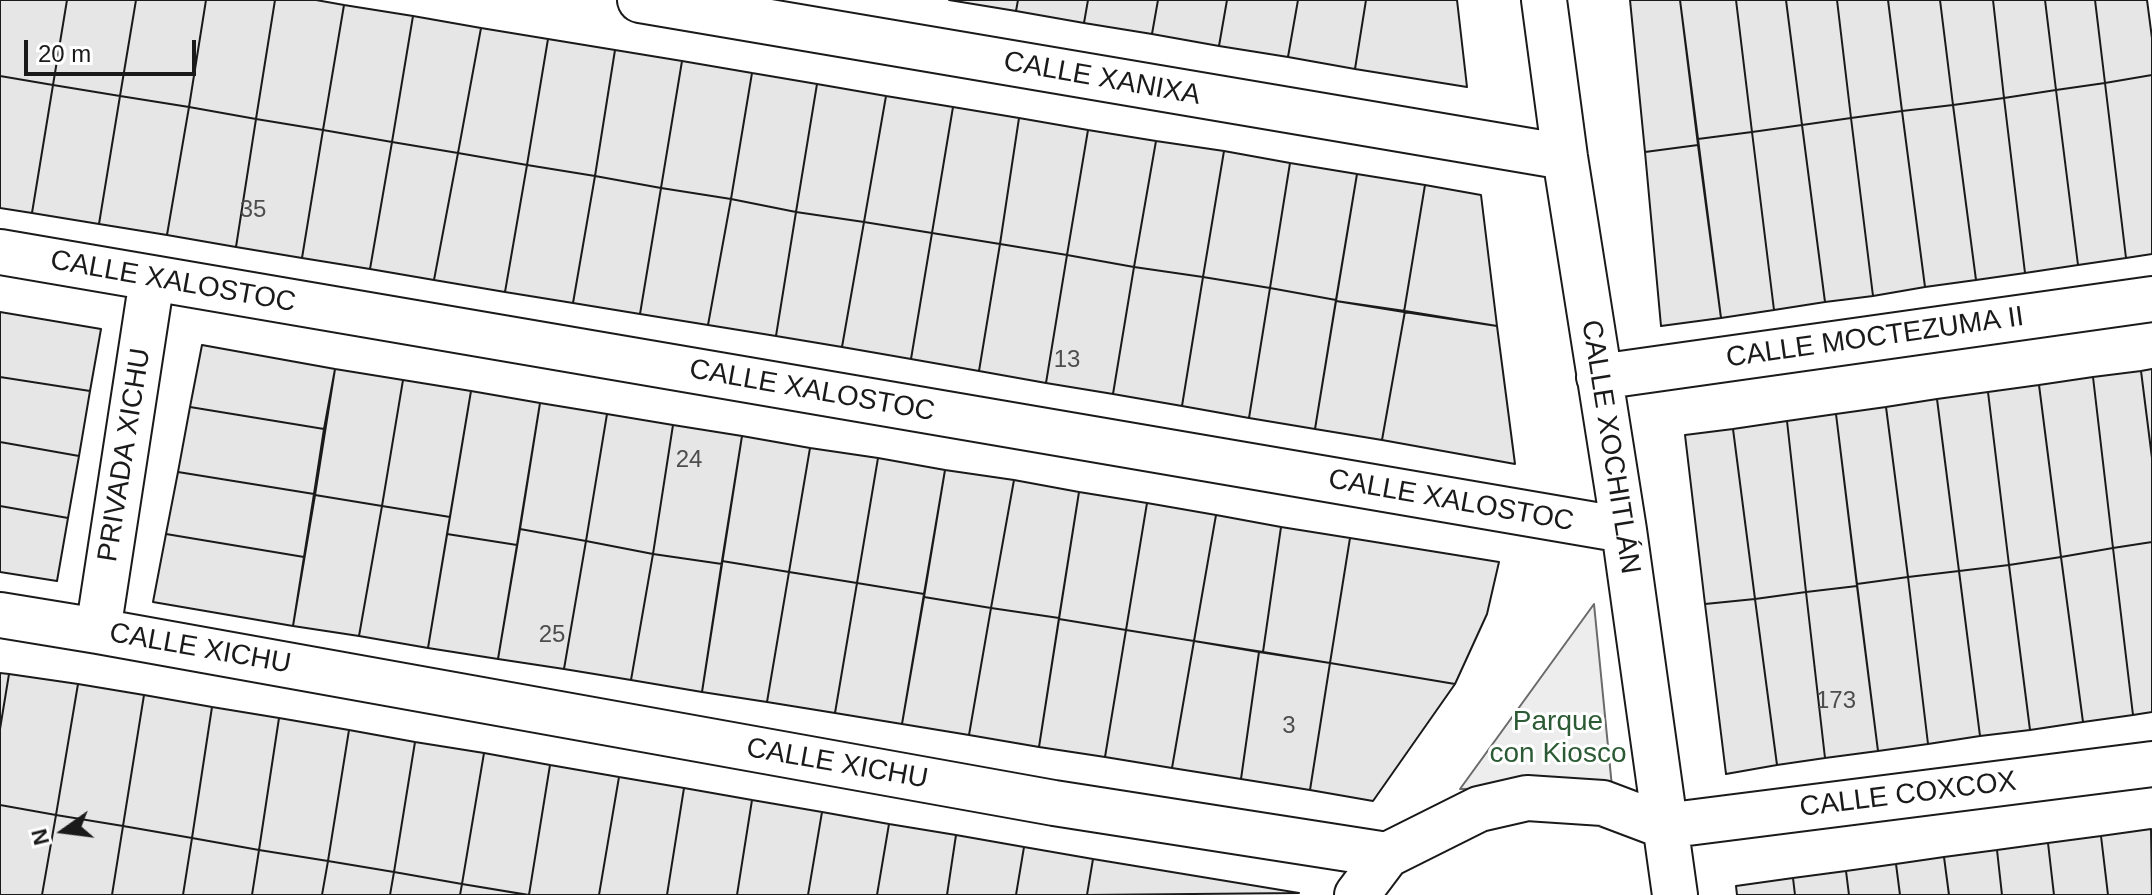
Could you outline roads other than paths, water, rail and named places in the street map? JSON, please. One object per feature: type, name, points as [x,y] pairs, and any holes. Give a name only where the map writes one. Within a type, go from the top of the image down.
[{"type":"street","name":"CALLE XANIXA","points":[[640,0],[1565,157]]},
{"type":"street","name":"CALLE XOCHITLÁN","points":[[1544,0],[1675,895]]},
{"type":"street","name":"CALLE XALOSTOC","points":[[0,252],[1624,530]]},
{"type":"street","name":"PRIVADA XICHU","points":[[98,631],[152,279]]},
{"type":"street","name":"CALLE MOCTEZUMA II","points":[[1599,377],[2152,299]]},
{"type":"street","name":"CALLE XICHU","points":[[0,615],[1054,803],[1387,855]]},
{"type":"street","name":"CALLE COXCOX","points":[[1664,826],[2152,764]]},
{"type":"street","points":[[1357,895],[1387,855],[1479,809],[1527,798],[1603,803],[1664,826]]},
{"type":"park label","name":"Parque con Kiosco","points":[[1558,738]]}]
